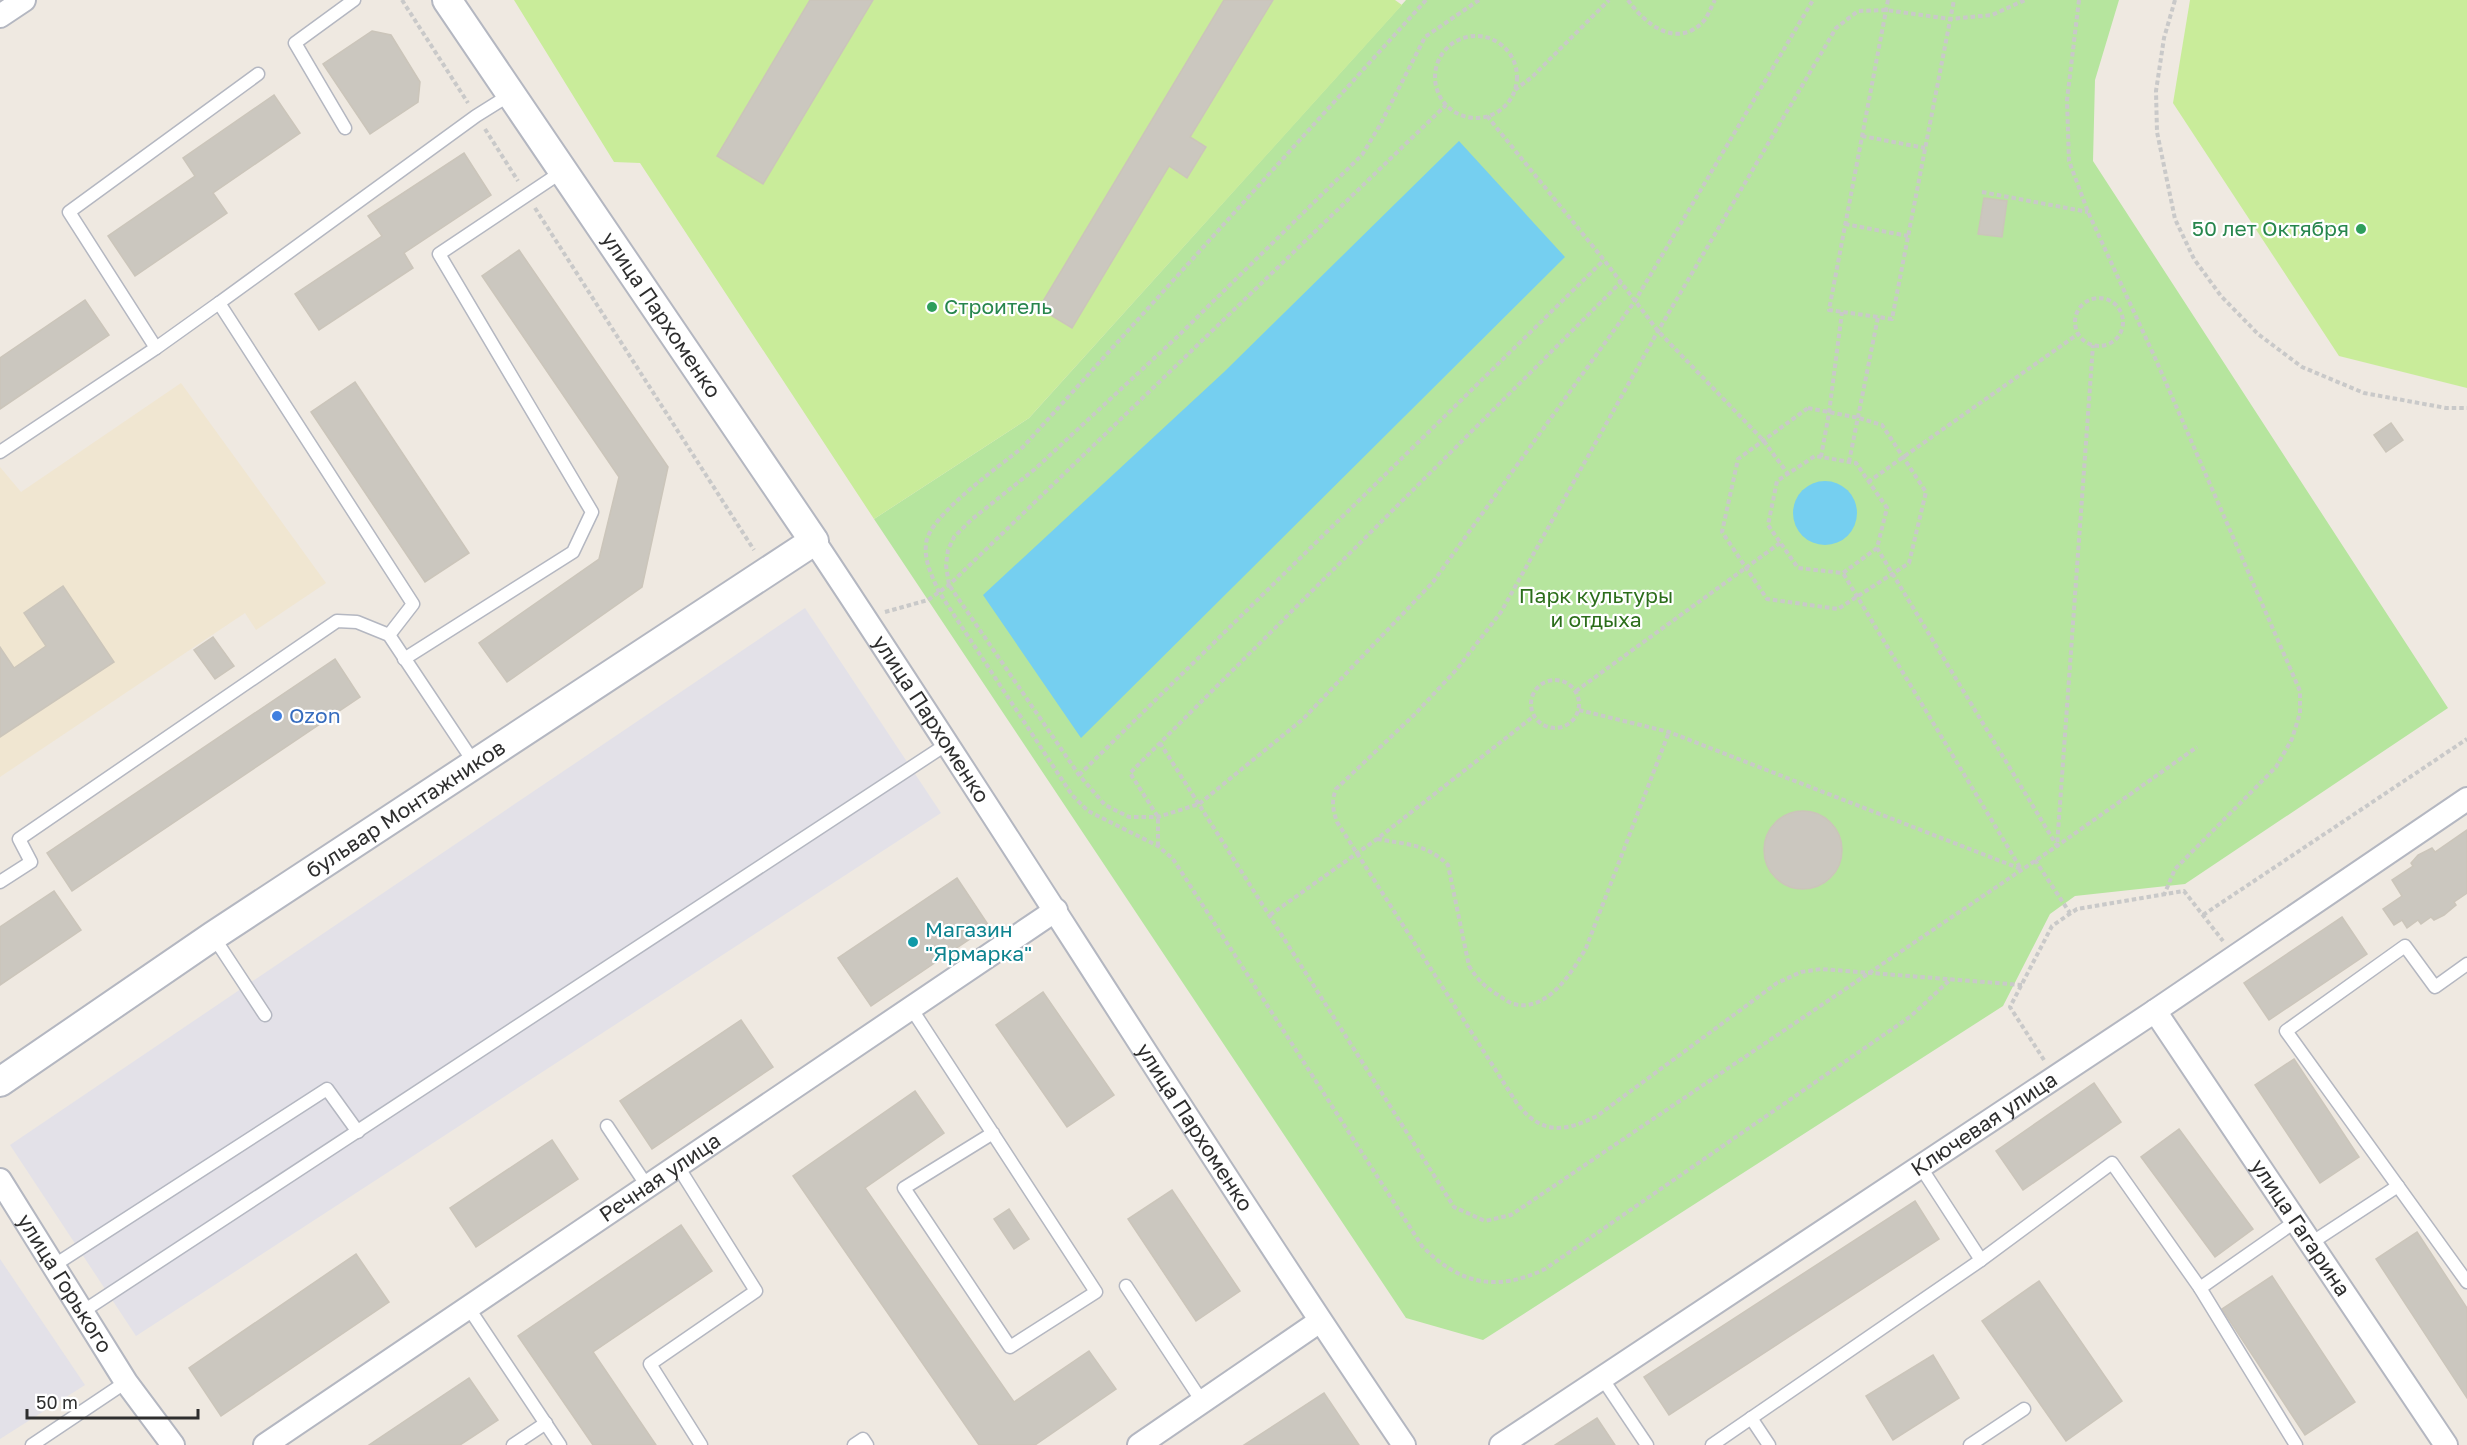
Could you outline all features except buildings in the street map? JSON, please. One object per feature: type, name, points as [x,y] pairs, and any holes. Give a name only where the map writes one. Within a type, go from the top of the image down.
[{"type":"street","points":[[0,16],[24,0]]},
{"type":"street","name":"улица Пархоменко","points":[[447,0],[865,618],[1320,1321],[1404,1445]]},
{"type":"street","name":"бульвар Монтажников","points":[[0,1082],[213,936],[814,541]]},
{"type":"street","name":"Ключевая улица","points":[[1502,1445],[2155,1011],[2467,799]]},
{"type":"street","name":"Речная улица","points":[[265,1445],[1056,910]]},
{"type":"street","name":"улица Гагарина","points":[[2155,1011],[2446,1445]]},
{"type":"street","name":"улица Горького","points":[[0,1180],[126,1382],[173,1445]]},
{"type":"street","points":[[1138,1445],[1203,1403],[1320,1321]]},
{"type":"lane","points":[[345,128],[295,43],[354,0]]},
{"type":"lane","points":[[156,348],[69,212],[258,74]]},
{"type":"lane","points":[[0,452],[156,348],[476,116],[511,94]]},
{"type":"lane","points":[[404,659],[573,552],[592,512],[439,254],[563,171]]},
{"type":"lane","points":[[219,303],[413,604],[389,635]]},
{"type":"lane","points":[[0,882],[31,862],[19,839],[337,621],[357,622],[389,635],[475,764]]},
{"type":"lane","points":[[82,1312],[947,744]]},
{"type":"lane","points":[[213,936],[265,1015]]},
{"type":"lane","points":[[2467,964],[2435,987],[2405,946],[2286,1031],[2467,1282]]},
{"type":"lane","points":[[911,1008],[993,1133],[1096,1292],[1010,1347],[904,1188],[993,1133]]},
{"type":"lane","points":[[53,1266],[327,1089],[357,1132]]},
{"type":"lane","points":[[607,1126],[647,1186]]},
{"type":"lane","points":[[1712,1445],[1980,1260],[2112,1163],[2200,1288],[2296,1445]]},
{"type":"lane","points":[[677,1165],[756,1291],[650,1364],[701,1445]]},
{"type":"lane","points":[[1920,1166],[1980,1260]]},
{"type":"lane","points":[[2311,1244],[2398,1186]]},
{"type":"lane","points":[[2200,1288],[2296,1221]]},
{"type":"lane","points":[[1126,1286],[1203,1403]]},
{"type":"lane","points":[[468,1307],[560,1445]]},
{"type":"lane","points":[[1602,1378],[1647,1445]]},
{"type":"lane","points":[[32,1445],[126,1382]]},
{"type":"lane","points":[[1970,1445],[2024,1409]]},
{"type":"lane","points":[[1751,1418],[1769,1445]]},
{"type":"lane","points":[[513,1445],[546,1423]]},
{"type":"lane","points":[[854,1445],[863,1439],[867,1445]]},
{"type":"path","points":[[402,0],[768,571]]},
{"type":"path","points":[[1426,0],[1023,447],[949,507],[934,524],[926,541],[926,560],[939,592],[1072,795],[1088,811],[1158,846],[1173,859],[1422,1246],[1438,1262],[1484,1282],[1503,1283],[1523,1279],[1545,1269],[1911,1016],[1951,979]]},
{"type":"path","points":[[1479,0],[1425,37],[1362,155],[1168,345],[1035,469],[971,520],[954,537],[948,550],[946,565],[949,585],[1079,775],[1106,805],[1129,817],[1158,817],[1199,804],[1303,719],[1432,582],[1635,301],[1813,0]]},
{"type":"path","points":[[1514,91],[1517,71],[1513,58],[1493,39],[1479,36],[1465,37],[1452,43],[1442,53],[1435,80],[1438,93],[1446,105],[1456,113],[1468,117],[1487,116],[1504,107],[1514,91],[1609,0]]},
{"type":"path","points":[[1628,0],[1638,15],[1663,33],[1686,34],[1702,24],[1715,0]]},
{"type":"path","points":[[1888,0],[1829,310],[1892,319],[1954,0]]},
{"type":"path","points":[[2022,985],[1821,969],[1801,972],[1777,982],[1597,1116],[1578,1126],[1562,1129],[1543,1126],[1528,1117],[1518,1105],[1337,822],[1332,807],[1332,798],[1336,789],[1414,715],[1457,669],[1501,612],[1658,331],[1836,28],[1858,11],[1886,10],[1950,19],[1992,15],[2025,0]]},
{"type":"path","points":[[2079,0],[2067,100],[2069,161],[2088,212],[2156,360],[2300,691],[2300,713],[2292,739],[2276,767],[2175,869],[2164,895]]},
{"type":"path","points":[[2175,0],[2164,38],[2156,91],[2157,132],[2175,219],[2194,259],[2221,296],[2258,334],[2302,367],[2364,393],[2446,408],[2467,408]]},
{"type":"path","points":[[865,618],[928,600],[949,585],[1446,105]]},
{"type":"path","points":[[1487,116],[1604,260],[1658,331],[1763,440],[1788,474]]},
{"type":"path","points":[[1862,136],[1925,148]]},
{"type":"path","points":[[1982,192],[2088,212]]},
{"type":"path","points":[[1845,224],[1908,236]]},
{"type":"path","points":[[1079,775],[1604,260]]},
{"type":"path","points":[[1158,846],[1158,817],[1130,773],[1621,282]]},
{"type":"path","points":[[2096,297],[2105,298],[2120,309],[2123,327],[2119,336],[2112,342],[2093,345],[2084,341],[2078,334],[2075,325],[2076,315],[2079,307],[2086,300],[2096,297]]},
{"type":"path","points":[[1821,457],[1842,312]]},
{"type":"path","points":[[1849,462],[1860,418],[1878,317]]},
{"type":"path","points":[[1868,482],[2078,334]]},
{"type":"path","points":[[2057,846],[2093,345]]},
{"type":"path","points":[[1808,408],[1860,418],[1882,425],[1926,492],[1909,563],[1838,609],[1767,599],[1722,532],[1738,459],[1808,408]]},
{"type":"path","points":[[1815,456],[1849,462],[1856,464],[1887,508],[1877,548],[1843,573],[1798,568],[1768,525],[1777,481],[1815,456]]},
{"type":"path","points":[[1576,691],[1780,543]]},
{"type":"path","points":[[1877,548],[2057,846]]},
{"type":"path","points":[[1843,573],[2021,869]]},
{"type":"path","points":[[1552,679],[1561,680],[1570,684],[1576,691],[1579,710],[1568,725],[1559,728],[1549,727],[1534,716],[1531,707],[1532,698],[1536,689],[1543,683],[1552,679]]},
{"type":"path","points":[[1579,710],[1670,732],[2021,869]]},
{"type":"path","points":[[1270,915],[1377,839],[1534,716]]},
{"type":"path","points":[[1377,839],[1425,847],[1448,865],[1469,966],[1477,979],[1487,988],[1513,1004],[1528,1005],[1550,994],[1569,978],[1586,948],[1670,732]]},
{"type":"path","points":[[2203,915],[2467,738]]},
{"type":"path","points":[[1160,743],[1454,1207],[1485,1221],[1511,1215],[2057,846],[2197,747]]},
{"type":"path","points":[[2035,860],[2070,913]]},
{"type":"path","points":[[2048,1066],[2010,1007],[2052,926],[2070,913],[2077,909],[2184,891],[2227,946]]},
{"type":"shaded area","points":[[181,383],[326,583],[256,630],[245,613],[0,777],[0,467],[21,492]]},
{"type":"shaded area","points":[[805,608],[941,813],[136,1336],[10,1145]]},
{"type":"shaded area","points":[[0,1259],[85,1385],[0,1439]]},
{"type":"green space","name":"Строитель","points":[[514,0],[1395,0],[1402,5],[1029,418],[874,519],[640,163],[614,162]]},
{"type":"green space","name":"Парк культуры и отдыха","points":[[1406,0],[2119,0],[2095,80],[2093,161],[2448,708],[2185,884],[2075,896],[2050,914],[2003,1006],[1483,1340],[1406,1318],[874,519],[1029,418]]},
{"type":"green space","name":"50 лет Октября","points":[[2190,0],[2467,0],[2467,388],[2339,356],[2173,103]]},
{"type":"water","points":[[1459,141],[1565,257],[1081,738],[983,595],[1224,372]]},
{"type":"water","points":[[1819,481],[1831,481],[1848,490],[1855,501],[1857,513],[1855,525],[1848,536],[1831,545],[1819,545],[1807,540],[1798,531],[1793,519],[1793,507],[1798,495],[1807,486]]},
{"type":"place","name":"50 лет Октября","points":[[2361,229]]},
{"type":"place","name":"Строитель","points":[[932,307]]},
{"type":"place","name":"Ozon","points":[[277,716]]},
{"type":"place","name":"Магазин \"Ярмарка\"","points":[[913,942]]}]
